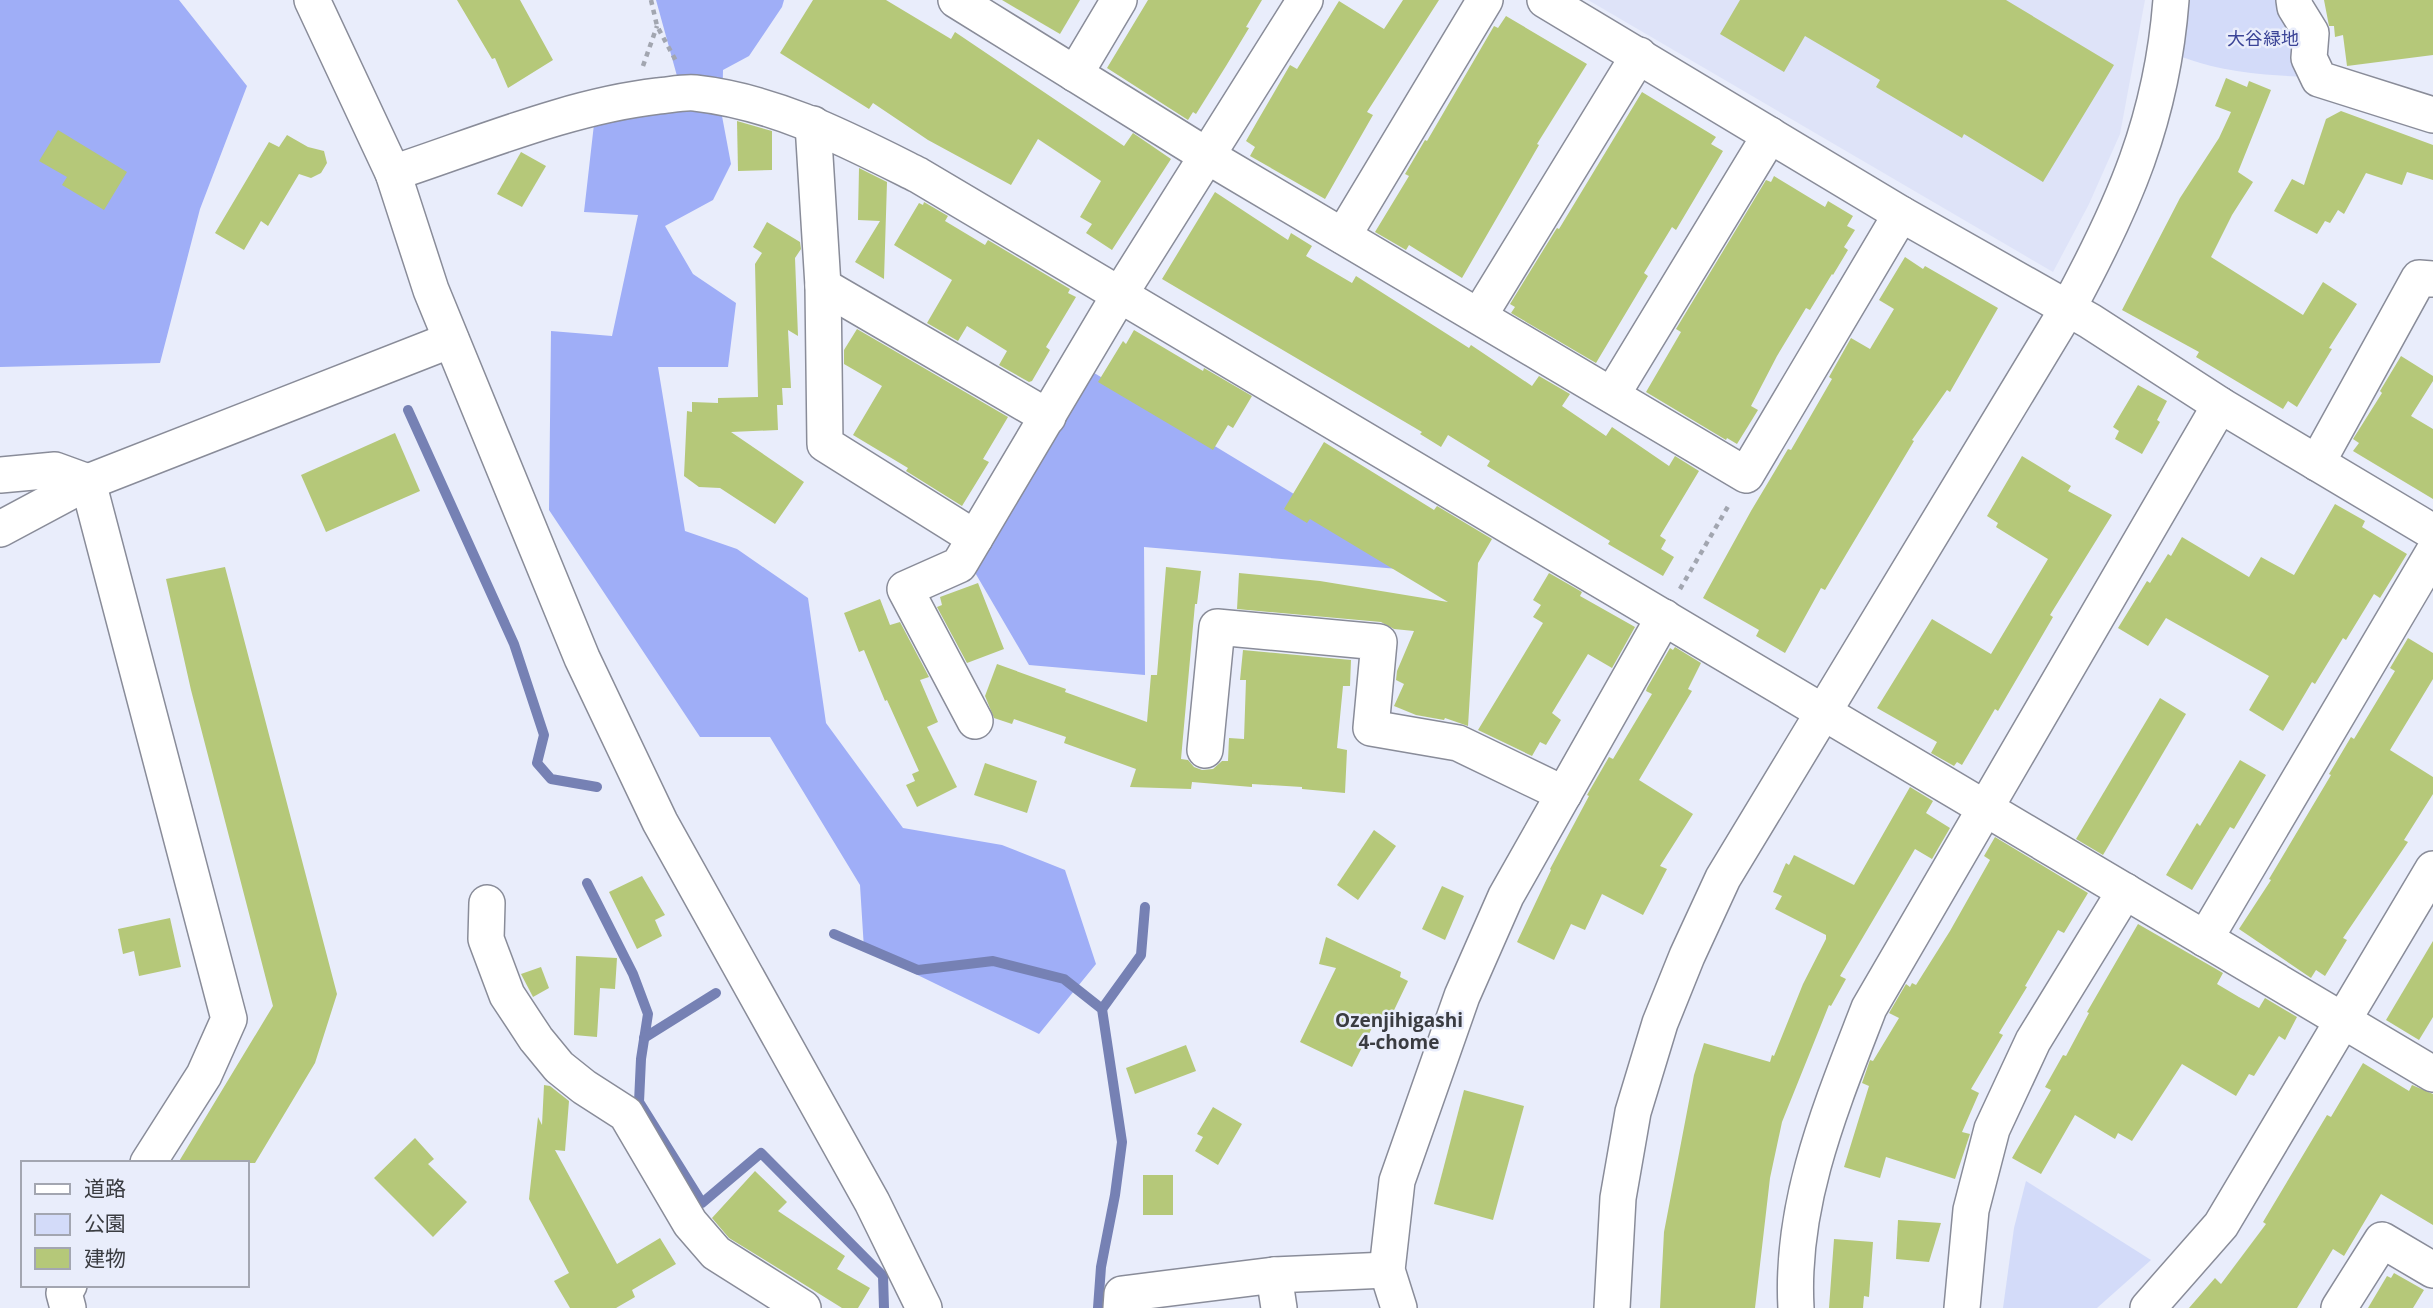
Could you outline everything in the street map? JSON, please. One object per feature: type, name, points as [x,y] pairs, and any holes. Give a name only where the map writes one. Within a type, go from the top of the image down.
[{"type":"street","points":[[312,0],[393,173],[431,290],[582,658],[660,822],[872,1202],[924,1308]]},
{"type":"street","points":[[956,0],[1209,156],[1746,475],[1901,214]]},
{"type":"street","points":[[1074,74],[1119,0]]},
{"type":"street","points":[[975,721],[905,589],[958,565],[1120,294],[1305,0]]},
{"type":"street","points":[[1343,236],[1485,0]]},
{"type":"street","points":[[1545,0],[1901,214],[2068,308],[2220,405],[2433,532]]},
{"type":"street","points":[[1612,1308],[1618,1198],[1633,1112],[1660,1023],[1687,956],[1723,878],[2068,308],[2093,262],[2138,162],[2154,110],[2166,55],[2171,0]]},
{"type":"street","points":[[2294,0],[2295,7],[2311,33],[2309,58],[2319,79],[2433,115]]},
{"type":"street","points":[[1479,316],[1639,55]]},
{"type":"street","points":[[393,173],[592,107],[630,99],[693,92],[767,107],[813,124],[918,175],[2433,1074]]},
{"type":"street","points":[[813,124],[824,286],[825,444],[975,538]]},
{"type":"street","points":[[1612,395],[1770,135]]},
{"type":"street","points":[[2317,463],[2419,278],[2433,279]]},
{"type":"street","points":[[824,286],[1048,417]]},
{"type":"street","points":[[0,529],[88,482],[451,340]]},
{"type":"street","points":[[1796,1308],[1794,1277],[1806,1187],[1834,1098],[1869,1008],[2220,405]]},
{"type":"street","points":[[0,475],[55,470],[88,482]]},
{"type":"street","points":[[88,482],[229,1019],[204,1075],[149,1161]]},
{"type":"street","points":[[2205,939],[2433,553]]},
{"type":"street","points":[[1399,1308],[1387,1270],[1397,1181],[1462,996],[1506,896],[1664,617]]},
{"type":"street","points":[[1205,750],[1217,627],[1379,642],[1371,728],[1458,743],[1564,794]]},
{"type":"street","points":[[2148,1308],[2221,1225],[2433,869]]},
{"type":"street","points":[[1962,1308],[1971,1210],[1992,1129],[2033,1041],[2125,891]]},
{"type":"street","points":[[487,903],[486,939],[507,996],[536,1039],[559,1067],[626,1114],[690,1223],[716,1253],[803,1308]]},
{"type":"street","points":[[2339,1308],[2382,1240],[2433,1270]]},
{"type":"street","points":[[1121,1301],[1276,1292],[1387,1270]]},
{"type":"street","points":[[68,1287],[64,1293],[68,1308]]},
{"type":"path","points":[[651,0],[657,26]]},
{"type":"path","points":[[1664,617],[1746,475]]},
{"type":"shaded area","points":[[0,0],[179,0],[247,86],[200,209],[160,363],[0,367]]},
{"type":"shaded area","points":[[656,0],[784,0],[749,56],[723,70],[722,116],[731,164],[713,200],[665,226],[693,274],[736,303],[728,367],[658,367],[685,531],[737,549],[808,598],[826,723],[903,828],[1002,845],[1065,870],[1096,964],[1039,1034],[864,949],[860,885],[770,737],[700,737],[549,510],[551,331],[612,336],[638,215],[584,212],[598,89],[677,76]]},
{"type":"shaded area","points":[[1588,0],[2145,0],[2120,134],[2089,204],[2053,272]]},
{"type":"shaded area","points":[[1086,368],[1421,571],[1144,547],[1145,675],[1029,665],[970,564]]},
{"type":"green space","name":"大谷緑地","points":[[2176,0],[2289,0],[2309,77],[2239,71],[2171,53]]},
{"type":"green space","points":[[2026,1181],[2151,1260],[2097,1308],[2003,1308],[2014,1228]]},
{"type":"building","points":[[457,0],[520,0],[553,60],[508,88],[495,58],[492,59]]},
{"type":"building","points":[[813,0],[886,0],[951,39],[955,32],[1124,146],[1133,133],[1171,159],[1112,250],[1086,233],[1092,224],[1080,217],[1101,181],[1038,139],[1011,185],[928,140],[873,103],[869,109],[780,53]]},
{"type":"building","points":[[1002,0],[1080,0],[1060,34]]},
{"type":"building","points":[[1148,0],[1262,0],[1226,66],[1196,114],[1193,112],[1188,120],[1107,68]]},
{"type":"building","points":[[1403,0],[1439,0],[1367,112],[1373,115],[1325,199],[1250,156],[1255,147],[1246,141],[1258,120],[1290,65],[1297,69],[1339,1],[1384,29]]},
{"type":"building","points":[[1740,0],[2006,0],[2114,65],[2043,182],[1964,134],[1962,138],[1876,87],[1880,80],[1805,36],[1784,72],[1720,34]]},
{"type":"building","points":[[2324,0],[2433,0],[2433,55],[2347,66],[2343,35],[2335,37],[2334,26],[2329,26]]},
{"type":"building","points":[[1506,16],[1587,64],[1537,144],[1539,145],[1462,278],[1409,245],[1406,250],[1375,232],[1409,176],[1405,174],[1494,26],[1498,28]]},
{"type":"building","points":[[2226,78],[2247,87],[2249,81],[2271,90],[2238,172],[2253,182],[2232,215],[2211,257],[2303,315],[2323,282],[2357,304],[2297,407],[2288,401],[2283,409],[2196,357],[2199,352],[2122,310],[2180,198],[2219,138],[2231,112],[2215,106]]},
{"type":"building","points":[[1642,92],[1716,137],[1711,144],[1723,151],[1676,230],[1672,227],[1644,273],[1648,276],[1596,363],[1511,313],[1515,307],[1510,304]]},
{"type":"building","points":[[2341,111],[2433,145],[2433,180],[2407,172],[2402,185],[2366,173],[2344,214],[2338,210],[2330,223],[2325,221],[2317,234],[2274,211],[2292,179],[2304,185],[2326,119]]},
{"type":"building","points":[[737,121],[772,131],[772,170],[738,171]]},
{"type":"building","points":[[58,130],[127,172],[104,210],[62,185],[67,177],[39,161]]},
{"type":"building","points":[[287,135],[308,147],[324,151],[327,163],[321,173],[311,178],[299,174],[268,226],[261,221],[244,250],[215,233],[269,142],[279,147]]},
{"type":"building","points":[[521,152],[546,166],[522,207],[497,194]]},
{"type":"building","points":[[859,168],[887,182],[884,279],[855,262],[880,221],[858,220]]},
{"type":"building","points":[[1774,176],[1825,207],[1828,201],[1853,216],[1847,226],[1855,230],[1844,247],[1848,250],[1833,275],[1810,310],[1806,308],[1777,356],[1751,406],[1758,410],[1737,444],[1646,392],[1681,332],[1676,329],[1766,180],[1771,182]]},
{"type":"building","points":[[1215,192],[1288,240],[1291,233],[1312,246],[1306,256],[1352,283],[1356,276],[1469,348],[1471,345],[1532,386],[1539,376],[1570,394],[1562,406],[1606,436],[1612,427],[1669,466],[1675,456],[1699,471],[1660,536],[1666,540],[1661,549],[1674,557],[1663,576],[1487,466],[1490,461],[1448,435],[1441,447],[1420,434],[1422,432],[1162,279]]},
{"type":"building","points":[[924,202],[948,216],[945,221],[985,245],[988,240],[1070,289],[1068,293],[1076,297],[1046,347],[1050,350],[1032,381],[1029,382],[999,365],[1007,351],[967,326],[958,341],[927,323],[952,280],[894,245],[919,203],[923,205]]},
{"type":"building","points":[[767,222],[800,242],[801,249],[795,258],[798,336],[788,330],[791,388],[782,388],[783,405],[777,405],[778,430],[731,432],[804,482],[775,524],[720,488],[699,487],[684,476],[687,411],[692,412],[692,402],[718,403],[718,398],[758,397],[755,264],[762,253],[753,247]]},
{"type":"building","points":[[1905,257],[1998,308],[1950,392],[1947,390],[1912,440],[1914,441],[1825,590],[1821,588],[1785,653],[1756,636],[1759,630],[1703,598],[1751,511],[1788,449],[1791,450],[1832,379],[1829,377],[1851,338],[1870,349],[1894,309],[1879,300]]},
{"type":"building","points":[[857,329],[1008,417],[983,459],[989,462],[962,506],[906,471],[908,468],[853,435],[882,386],[844,364],[844,350]]},
{"type":"building","points":[[1134,330],[1203,371],[1204,368],[1252,396],[1233,428],[1228,425],[1213,450],[1098,382],[1123,341],[1126,344]]},
{"type":"building","points":[[2401,356],[2433,376],[2433,381],[2411,416],[2433,429],[2433,499],[2353,451],[2359,443],[2353,439]]},
{"type":"building","points":[[2138,385],[2167,401],[2157,420],[2160,422],[2142,454],[2115,439],[2119,431],[2113,427]]},
{"type":"building","points":[[395,433],[420,491],[326,532],[301,475]]},
{"type":"building","points":[[1324,442],[1434,510],[1437,506],[1492,539],[1478,563],[1468,726],[1445,718],[1416,715],[1394,706],[1404,684],[1396,680],[1397,671],[1414,631],[1394,629],[1381,622],[1237,609],[1239,573],[1320,581],[1448,602],[1310,519],[1307,523],[1284,509]]},
{"type":"building","points":[[2022,456],[2071,486],[2068,491],[2112,515],[2050,615],[2053,617],[1998,711],[1995,709],[1962,765],[1957,762],[1954,766],[1931,753],[1937,742],[1877,708],[1932,619],[1991,654],[2048,559],[1996,527],[1998,523],[1987,516]]},
{"type":"building","points":[[2335,504],[2365,521],[2362,527],[2407,554],[2380,598],[2374,594],[2315,684],[2312,682],[2283,731],[2249,710],[2269,676],[2166,618],[2148,646],[2118,628],[2147,581],[2150,583],[2182,537],[2249,577],[2261,557],[2294,575]]},
{"type":"building","points":[[225,567],[337,994],[315,1063],[255,1163],[179,1161],[273,1006],[191,690],[166,579]]},
{"type":"building","points":[[1166,567],[1201,571],[1195,604],[1181,759],[1188,760],[1194,767],[1202,770],[1213,769],[1222,761],[1228,761],[1229,738],[1244,739],[1246,680],[1240,680],[1243,650],[1351,660],[1350,686],[1343,686],[1337,748],[1347,750],[1345,793],[1302,787],[1252,784],[1252,787],[1192,782],[1191,789],[1130,787],[1136,769],[1064,743],[1066,737],[1014,719],[1012,724],[994,718],[985,696],[997,664],[1147,722],[1151,675],[1157,675]]},
{"type":"building","points":[[1549,573],[1582,592],[1580,596],[1635,627],[1612,668],[1588,654],[1552,713],[1561,720],[1546,745],[1540,742],[1532,756],[1478,730],[1543,623],[1533,617],[1541,605],[1533,600]]},
{"type":"building","points":[[978,583],[1004,649],[967,663],[937,607],[942,605],[940,597]]},
{"type":"building","points":[[880,599],[890,625],[900,622],[929,677],[920,680],[938,722],[927,727],[957,787],[917,807],[906,785],[915,781],[912,774],[919,771],[864,650],[859,652],[844,613]]},
{"type":"building","points":[[2408,638],[2433,653],[2433,679],[2390,750],[2433,777],[2433,794],[2404,840],[2408,842],[2343,938],[2347,940],[2325,976],[2316,970],[2311,978],[2239,929],[2271,880],[2269,879],[2351,737],[2354,739],[2395,671],[2390,668]]},
{"type":"building","points":[[1675,647],[1701,663],[1688,689],[1692,691],[1639,780],[1693,814],[1660,866],[1667,869],[1643,915],[1602,894],[1585,930],[1571,924],[1554,960],[1517,942],[1550,869],[1589,796],[1587,795],[1609,757],[1613,759],[1652,694],[1646,691],[1647,688],[1670,648],[1673,650]]},
{"type":"building","points":[[2160,698],[2186,714],[2103,855],[2076,839]]},
{"type":"building","points":[[2240,760],[2266,775],[2234,829],[2230,827],[2192,890],[2166,875]]},
{"type":"building","points":[[985,763],[1037,781],[1027,813],[974,795]]},
{"type":"building","points":[[1910,787],[1933,801],[1926,813],[1950,828],[1932,859],[1915,849],[1840,976],[1846,979],[1831,1006],[1829,1005],[1782,1122],[1770,1178],[1755,1308],[1660,1308],[1664,1232],[1694,1075],[1704,1043],[1770,1062],[1803,984],[1826,939],[1826,935],[1775,909],[1782,896],[1773,892],[1786,863],[1789,865],[1794,855],[1854,885]]},
{"type":"building","points":[[1374,830],[1396,846],[1358,900],[1337,885]]},
{"type":"building","points":[[1995,837],[2088,893],[2064,933],[2058,930],[1999,1033],[2003,1035],[1971,1089],[1979,1093],[1962,1132],[1970,1134],[1955,1179],[1886,1157],[1880,1178],[1844,1167],[1869,1086],[1862,1083],[1870,1060],[1873,1061],[1899,1018],[1889,1013],[1906,984],[1910,987],[1912,983],[1916,985],[1950,931],[1990,860],[1984,856]]},
{"type":"building","points":[[642,876],[665,915],[655,920],[662,936],[637,949],[609,892]]},
{"type":"building","points":[[1442,886],[1464,896],[1445,940],[1422,929]]},
{"type":"building","points":[[170,918],[181,967],[139,976],[134,951],[123,954],[118,929]]},
{"type":"building","points":[[2138,924],[2223,973],[2217,984],[2239,997],[2259,1008],[2265,998],[2297,1017],[2285,1040],[2279,1036],[2254,1076],[2249,1074],[2236,1096],[2182,1064],[2132,1141],[2118,1133],[2115,1139],[2075,1115],[2041,1174],[2012,1158],[2051,1090],[2045,1087],[2063,1055],[2066,1056],[2089,1013],[2087,1012]]},
{"type":"building","points":[[1326,937],[1401,972],[1400,977],[1408,981],[1385,1029],[1374,1024],[1352,1067],[1300,1042],[1336,968],[1319,964]]},
{"type":"building","points":[[2433,941],[2433,1017],[2419,1040],[2386,1020]]},
{"type":"building","points":[[576,956],[617,958],[615,989],[600,988],[597,1037],[574,1035]]},
{"type":"building","points":[[541,967],[549,988],[533,997],[521,974]]},
{"type":"building","points":[[1186,1045],[1196,1071],[1135,1094],[1126,1068]]},
{"type":"building","points":[[2363,1063],[2409,1091],[2412,1085],[2433,1094],[2433,1225],[2381,1194],[2344,1256],[2333,1249],[2297,1308],[2189,1308],[2215,1278],[2221,1284],[2266,1224],[2263,1222],[2327,1115],[2331,1117]]},
{"type":"building","points":[[544,1085],[550,1086],[569,1101],[565,1151],[555,1150],[617,1264],[660,1238],[676,1264],[632,1290],[635,1297],[616,1308],[570,1308],[554,1281],[569,1273],[529,1199],[538,1117],[542,1125]]},
{"type":"building","points":[[1464,1090],[1524,1106],[1493,1220],[1434,1204]]},
{"type":"building","points":[[1213,1107],[1242,1124],[1218,1165],[1195,1151],[1203,1137],[1197,1134]]},
{"type":"building","points":[[415,1138],[434,1159],[428,1164],[467,1202],[433,1237],[374,1178]]},
{"type":"building","points":[[755,1171],[787,1202],[778,1211],[845,1256],[837,1269],[870,1288],[858,1308],[842,1308],[729,1238],[712,1218]]},
{"type":"building","points":[[1143,1175],[1173,1175],[1173,1215],[1143,1215]]},
{"type":"building","points":[[1898,1220],[1941,1223],[1929,1262],[1896,1259]]},
{"type":"building","points":[[1834,1239],[1873,1242],[1869,1297],[1864,1296],[1863,1308],[1829,1308]]},
{"type":"building","points":[[2394,1273],[2424,1290],[2413,1308],[2368,1308],[2387,1276],[2391,1278]]},
{"type":"waterway","points":[[408,410],[514,644],[544,735],[537,763],[551,779],[597,787]]},
{"type":"waterway","points":[[587,883],[633,974],[648,1014],[641,1059],[639,1102],[702,1203],[761,1153],[883,1276],[884,1308]]},
{"type":"waterway","points":[[1102,1009],[1141,955],[1145,907]]},
{"type":"waterway","points":[[834,934],[918,970],[993,961],[1064,979],[1102,1009],[1122,1142],[1101,1267],[1098,1308]]},
{"type":"waterway","points":[[644,1038],[716,993]]},
{"type":"district","name":"Ozenjihigashi 4-chome","points":[[1399,1031]]}]
